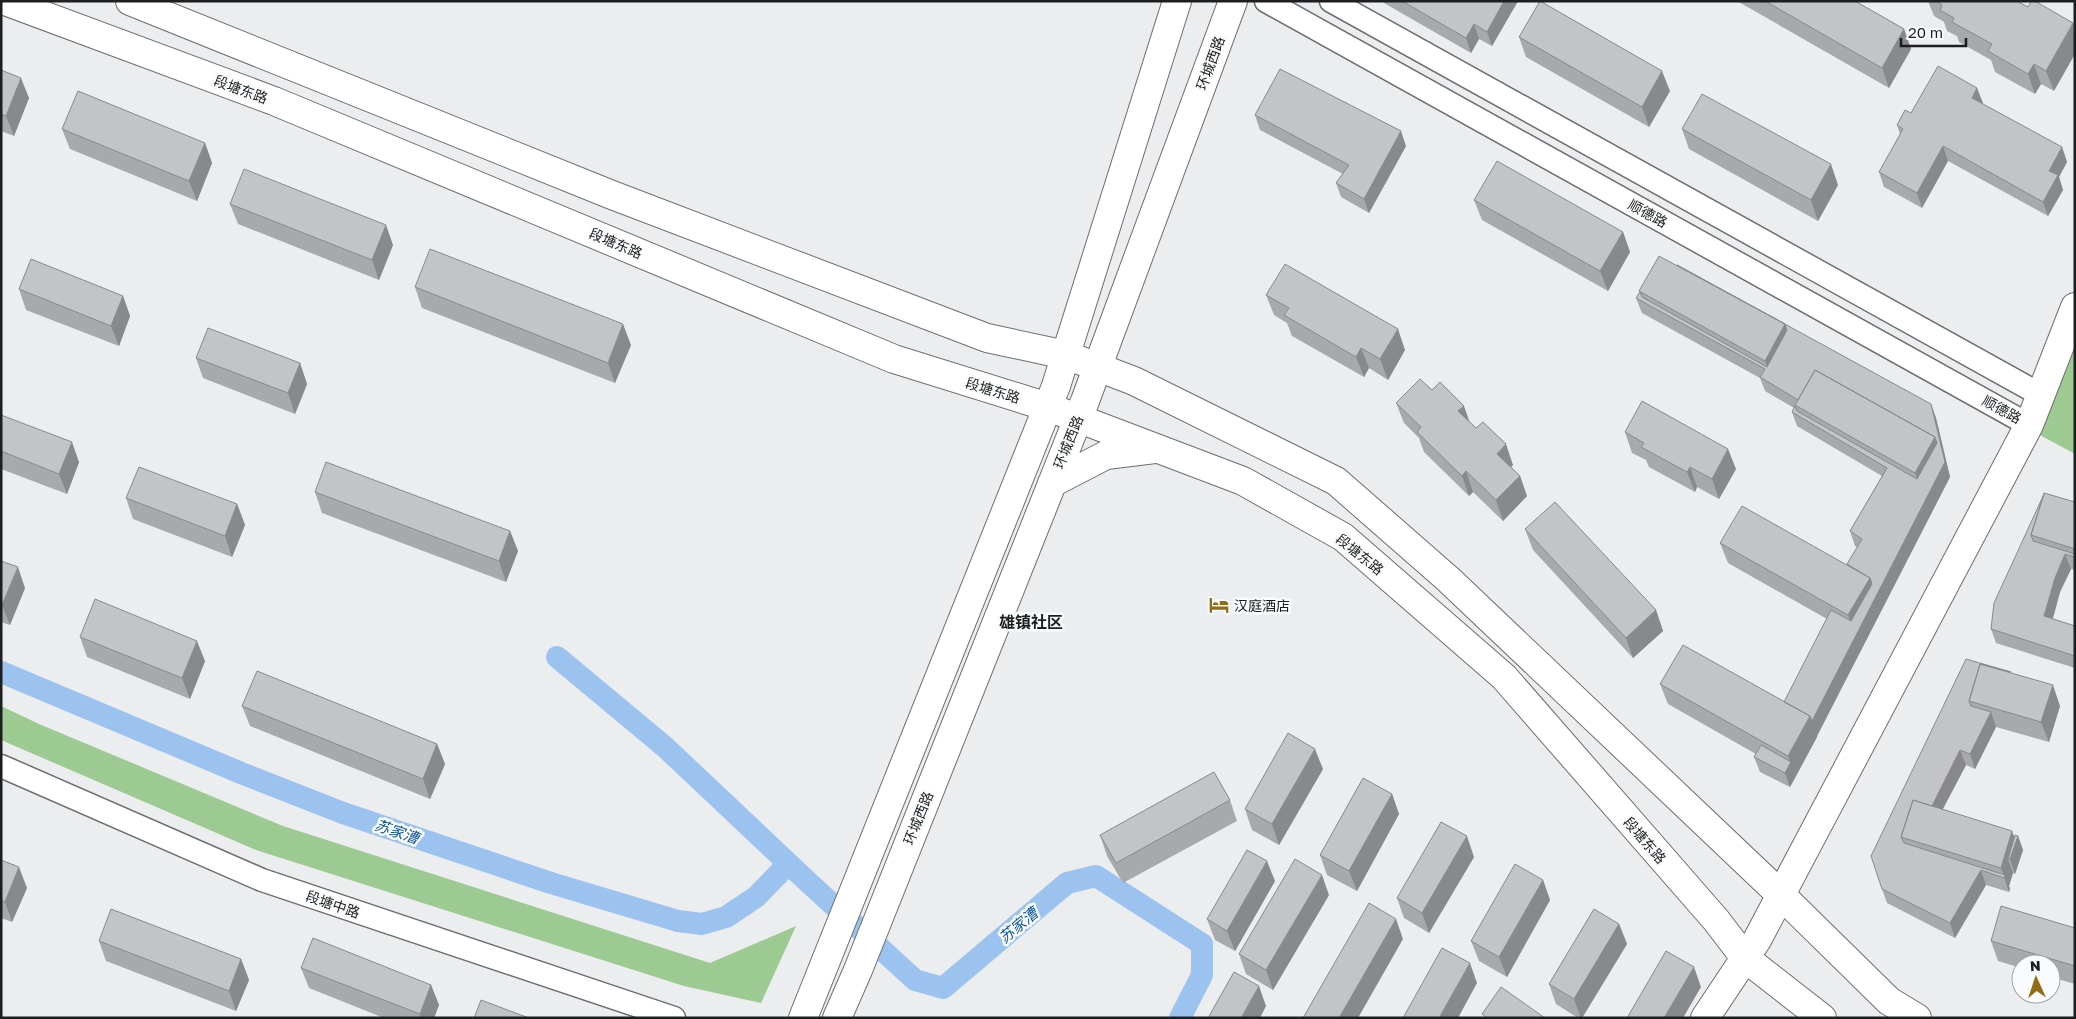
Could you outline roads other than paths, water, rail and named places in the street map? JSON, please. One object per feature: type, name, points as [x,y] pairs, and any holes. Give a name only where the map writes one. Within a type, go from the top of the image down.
[{"type":"main road","name":"段塘东路","points":[[5,1],[274,101],[894,359],[1048,407],[1243,482],[1343,537],[1504,677],[1716,920],[1745,958],[1822,1018]]},
{"type":"main road","points":[[130,1],[603,191],[987,338],[1066,355],[1098,366],[1134,381],[1336,481],[1448,580],[1781,895],[1889,1001],[1917,1018]]},
{"type":"main road","points":[[803,1018],[1048,407],[1177,1]]},
{"type":"main road","name":"环城西路","points":[[837,1018],[858,970],[1078,418],[1233,1]]},
{"type":"main road","points":[[1705,1018],[1757,940],[2029,425],[2075,307]]},
{"type":"main road","points":[[1052,483],[1106,455],[1156,449]]},
{"type":"street","name":"顺德路","points":[[1266,1],[2029,425]]},
{"type":"street","points":[[1331,1],[2041,395]]},
{"type":"street","name":"段塘中路","points":[[1,766],[262,880],[674,1018]]},
{"type":"waterway","name":"苏家漕","points":[[557,657],[665,747],[915,980],[943,988],[1067,883],[1096,876],[1202,944],[1202,975],[1180,1018]]},
{"type":"waterway","name":"苏家漕","points":[[1,672],[241,773],[343,813],[551,883],[678,921],[702,924],[726,917],[756,897],[788,864]]},
{"type":"place","name":"汉庭酒店","points":[[1219,605]]},
{"type":"district","name":"雄镇社区","points":[[1031,622]]}]
